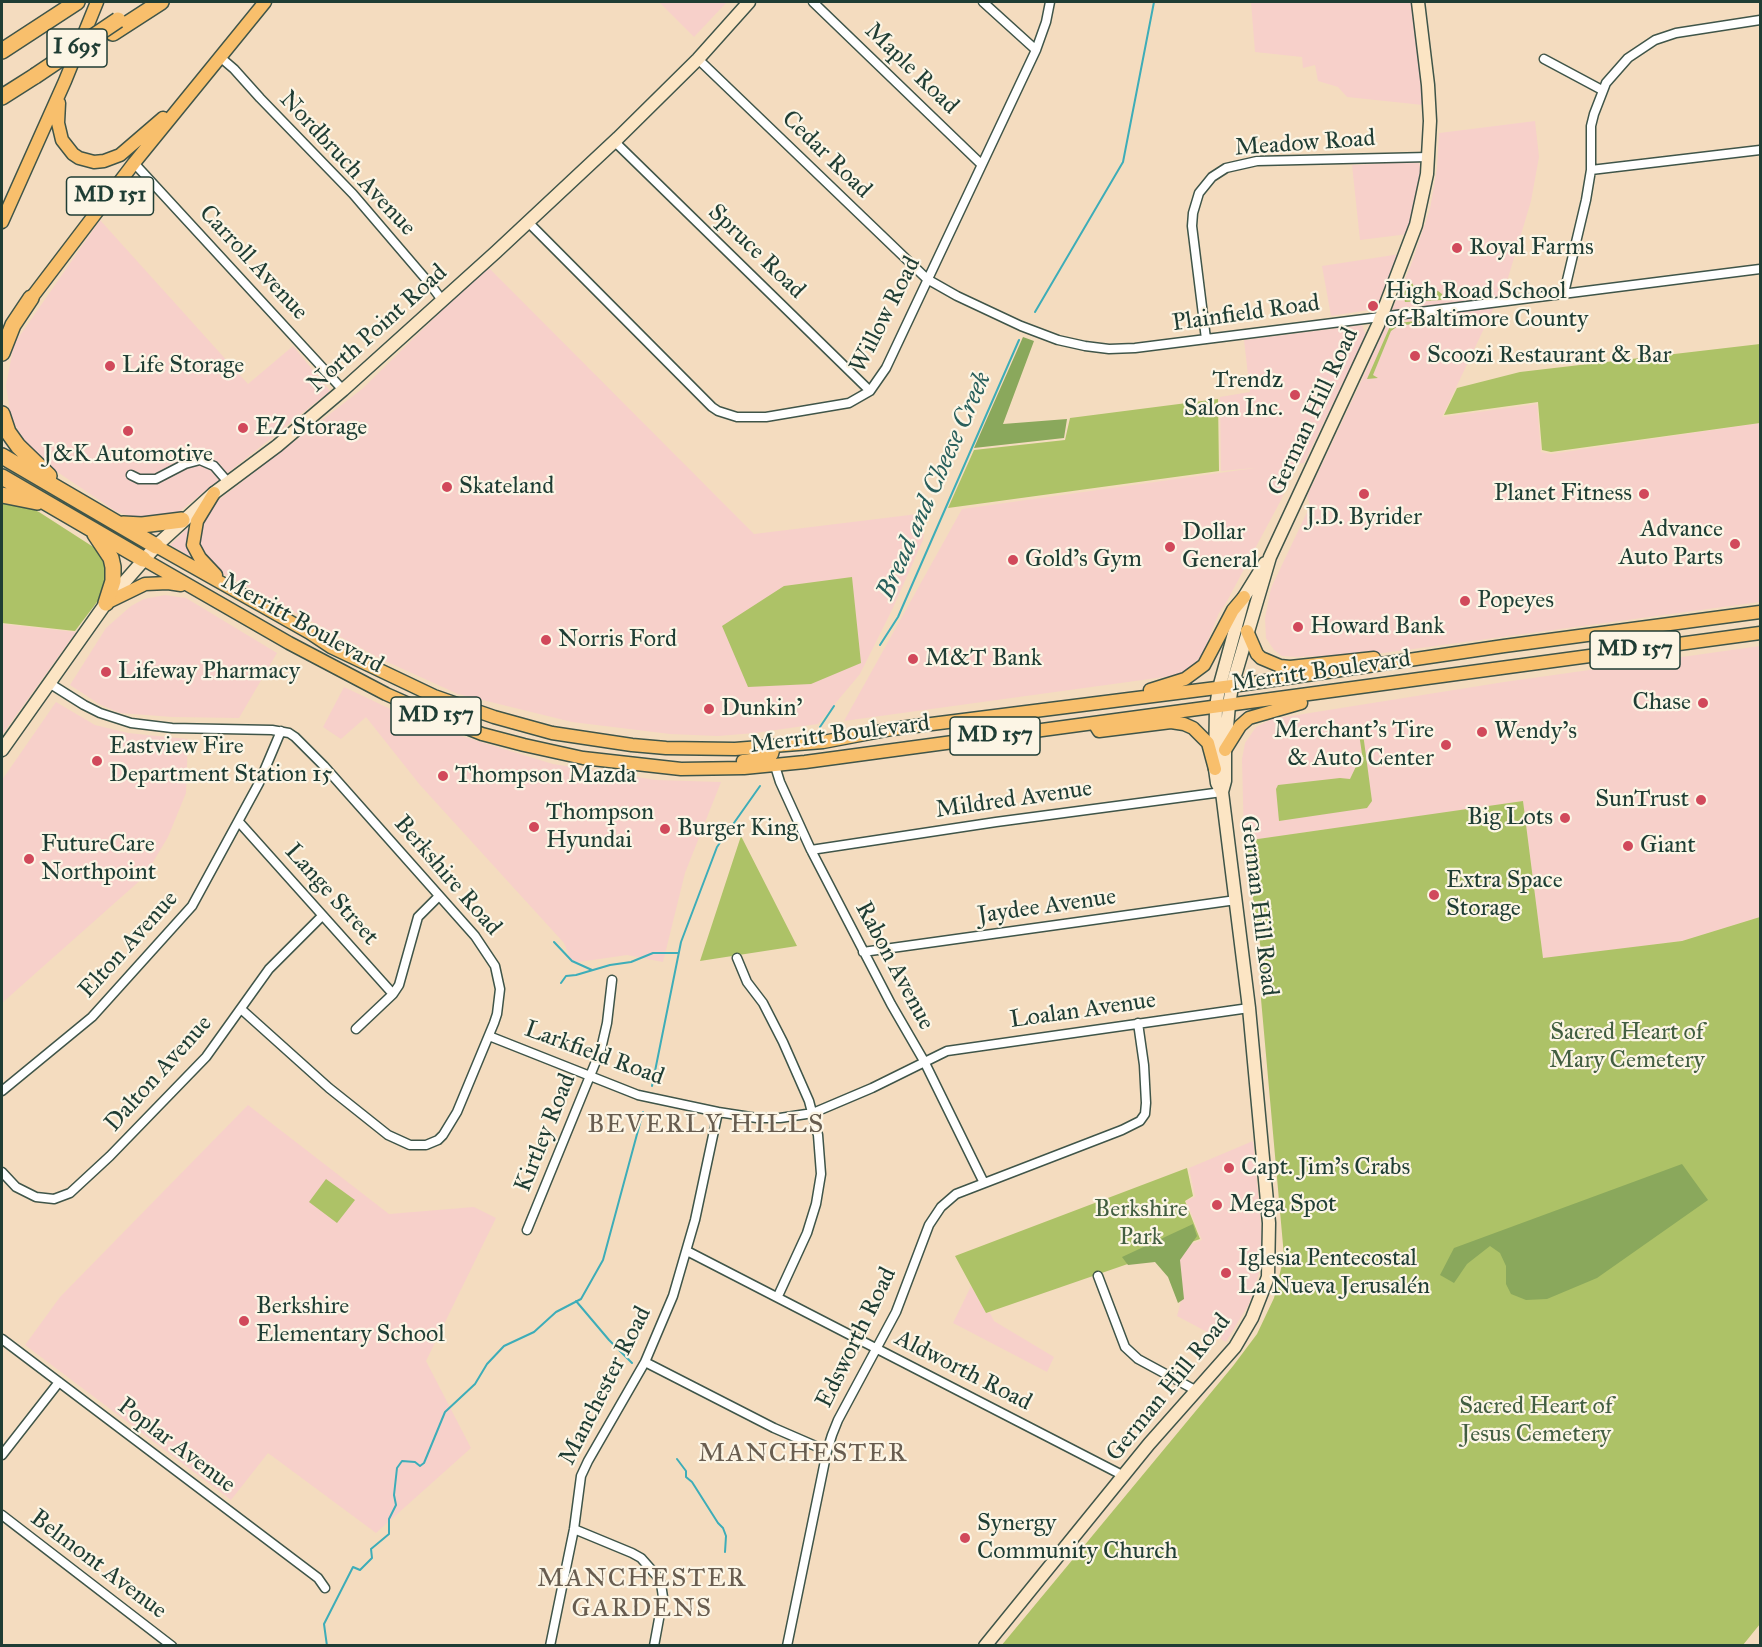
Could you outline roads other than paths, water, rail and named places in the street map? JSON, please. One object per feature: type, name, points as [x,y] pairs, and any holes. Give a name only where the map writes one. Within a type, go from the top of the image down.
[{"type":"highway","name":"I 695","points":[[2,97],[115,26],[142,2]]},
{"type":"highway","points":[[115,26],[161,2]]},
{"type":"highway","name":"I 695","points":[[2,51],[72,5]]},
{"type":"highway","points":[[2,353],[13,325],[31,298]]},
{"type":"highway","points":[[2,414],[8,432],[18,446],[71,496]]},
{"type":"highway","points":[[2,456],[156,546]]},
{"type":"highway","points":[[2,477],[143,559]]},
{"type":"highway","points":[[2,495],[49,504]]},
{"type":"highway","points":[[118,524],[142,525],[182,520]]},
{"type":"highway","points":[[94,531],[112,562],[112,581],[106,603]]},
{"type":"main road","points":[[2,222],[65,81],[96,2]]},
{"type":"main road","name":"MD 151","points":[[2,337],[134,163],[265,2]]},
{"type":"main road","points":[[65,81],[57,110],[62,140],[72,154],[94,162],[120,155],[193,90]]},
{"type":"main road","points":[[214,493],[197,521],[194,545],[200,558],[211,572],[233,589]]},
{"type":"main road","name":"Merritt Boulevard","points":[[156,546],[331,647],[373,669],[434,696],[552,733],[632,745],[699,749],[774,747],[823,742],[892,729],[1218,688],[1761,612]]},
{"type":"main road","name":"Merritt Boulevard","points":[[143,559],[289,643],[409,705],[482,734],[583,758],[659,767],[710,769],[775,766],[1761,633]]},
{"type":"main road","points":[[106,603],[145,584],[168,583],[189,586]]},
{"type":"main road","points":[[1141,697],[1149,690],[1185,679],[1204,665],[1233,610],[1244,597]]},
{"type":"main road","points":[[1247,631],[1257,654],[1280,666],[1290,668],[1385,657],[1386,664]]},
{"type":"main road","points":[[1225,750],[1240,726],[1249,718],[1341,690]]},
{"type":"main road","points":[[1094,723],[1099,731],[1171,722],[1184,724],[1193,728],[1208,743],[1215,769]]},
{"type":"main road","points":[[775,766],[782,753],[816,748],[823,742]]},
{"type":"main road","points":[[710,769],[729,763],[767,758],[772,754],[774,747]]},
{"type":"street","name":"North Point Road","points":[[2,750],[106,603],[143,559],[182,520],[227,482],[277,446],[343,390],[529,223],[698,59],[748,2]]},
{"type":"street","name":"Maple Road","points":[[813,2],[981,164]]},
{"type":"street","points":[[983,2],[1036,50]]},
{"type":"street","name":"Willow Road","points":[[529,223],[718,411],[737,417],[766,417],[849,403],[870,391],[886,368],[1036,50],[1050,2]]},
{"type":"street","name":"German Hill Road","points":[[985,1646],[1158,1434],[1244,1334],[1268,1277],[1269,1223],[1249,1008],[1222,792],[1217,783],[1215,769],[1222,706],[1232,686],[1269,557],[1382,316],[1416,225],[1425,189],[1428,157],[1428,85],[1418,2]]},
{"type":"street","points":[[1564,293],[1579,235],[1591,170],[1592,126],[1602,90],[1619,67],[1654,40],[1676,33],[1761,20]]},
{"type":"street","name":"Nordbruch Avenue","points":[[220,57],[354,194],[442,300]]},
{"type":"street","name":"Cedar Road","points":[[698,59],[927,279]]},
{"type":"street","points":[[1544,59],[1602,90]]},
{"type":"street","name":"Spruce Road","points":[[615,142],[870,391]]},
{"type":"street","points":[[1591,170],[1761,150]]},
{"type":"street","name":"Meadow Road","points":[[1206,339],[1193,242],[1192,213],[1204,184],[1219,171],[1234,165],[1257,161],[1428,157]]},
{"type":"street","name":"Carroll Avenue","points":[[134,163],[343,390]]},
{"type":"street","name":"Plainfield Road","points":[[927,279],[1023,327],[1058,340],[1109,349],[1136,348],[1761,269]]},
{"type":"street","points":[[131,475],[139,479],[156,479],[196,460],[209,463],[227,482]]},
{"type":"street","name":"German Hill Road","points":[[1222,792],[1225,781],[1225,750],[1222,706],[1218,688],[1244,597],[1258,571],[1269,557]]},
{"type":"street","points":[[49,682],[100,713],[131,723],[172,728],[281,731]]},
{"type":"street","name":"Elton Avenue","points":[[2,1091],[92,1017],[182,918],[202,890],[239,822],[263,776],[281,731]]},
{"type":"street","name":"Berkshire Road","points":[[241,1009],[329,1088],[388,1135],[410,1145],[432,1143],[449,1128],[498,1014],[500,989],[495,966],[476,936],[303,743],[289,733],[281,731]]},
{"type":"street","name":"Rabon Avenue","points":[[775,766],[811,850],[863,952],[924,1061],[984,1183]]},
{"type":"street","name":"Mildred Avenue","points":[[811,850],[986,823],[1222,792]]},
{"type":"street","name":"Lange Street","points":[[239,822],[393,994]]},
{"type":"street","points":[[356,1029],[393,994],[402,979],[418,917],[439,896]]},
{"type":"street","name":"Jaydee Avenue","points":[[863,952],[1236,900]]},
{"type":"street","name":"Dalton Avenue","points":[[2,1172],[16,1187],[36,1197],[54,1198],[70,1193],[110,1156],[199,1065],[217,1044],[269,969],[322,916]]},
{"type":"street","points":[[737,958],[747,982],[763,1003],[783,1042],[813,1113],[821,1156],[819,1190],[807,1233],[778,1296]]},
{"type":"street","name":"Kirtley Road","points":[[527,1230],[591,1077],[607,1023],[612,980]]},
{"type":"street","name":"Loalan Avenue","points":[[924,1061],[947,1051],[961,1048],[1249,1008]]},
{"type":"street","name":"Edsworth Road","points":[[786,1646],[827,1451],[838,1420],[896,1312],[935,1216],[956,1194],[1140,1121],[1145,1114],[1146,1103],[1138,1023]]},
{"type":"street","name":"Larkfield Road","points":[[489,1036],[638,1095],[718,1112],[770,1118],[813,1113],[872,1088],[924,1061]]},
{"type":"street","name":"Manchester Road","points":[[550,1646],[574,1529],[578,1488],[588,1461],[645,1362],[673,1296],[687,1251],[718,1112]]},
{"type":"street","name":"Aldworth Road","points":[[687,1251],[1124,1476]]},
{"type":"street","points":[[1098,1276],[1125,1347],[1138,1359],[1197,1391]]},
{"type":"street","name":"Poplar Avenue","points":[[2,1338],[318,1578],[325,1588]]},
{"type":"street","points":[[645,1362],[774,1428],[827,1451]]},
{"type":"street","points":[[2,1455],[59,1382]]},
{"type":"street","name":"Belmont Avenue","points":[[2,1515],[172,1646]]},
{"type":"street","points":[[574,1529],[641,1558],[657,1576],[663,1597],[654,1646]]},
{"type":"waterway","name":"Bread and Cheese Creek","points":[[1035,312],[1123,162],[1154,2]]},
{"type":"waterway","name":"Bread and Cheese Creek","points":[[880,645],[898,617],[1019,340]]},
{"type":"waterway","name":"Bread and Cheese Creek","points":[[820,727],[834,706]]},
{"type":"waterway","name":"Bread and Cheese Creek","points":[[652,1086],[681,942],[717,847],[760,786]]},
{"type":"waterway","points":[[554,942],[572,961],[592,970]]},
{"type":"waterway","points":[[561,983],[566,976],[631,962],[653,953],[678,953]]},
{"type":"waterway","name":"Bread and Cheese Creek","points":[[327,1646],[324,1624],[353,1567],[360,1570],[372,1558],[371,1549],[389,1534],[389,1519],[396,1505],[394,1495],[397,1468],[402,1461],[415,1462],[420,1466],[424,1463],[445,1412],[475,1384],[487,1364],[504,1346],[534,1332],[556,1312],[581,1299],[603,1260],[643,1112]]},
{"type":"waterway","name":"Bread and Cheese Creek","points":[[576,1301],[632,1363]]},
{"type":"waterway","name":"Bread and Cheese Creek","points":[[677,1459],[686,1471],[686,1477],[692,1482],[723,1528],[726,1536],[725,1552]]},
{"type":"place","name":"Royal Farms","points":[[1457,248]]},
{"type":"place","name":"High Road School of Baltimore County","points":[[1373,306]]},
{"type":"place","name":"Scoozi Restaurant & Bar","points":[[1415,356]]},
{"type":"place","name":"Life Storage","points":[[110,366]]},
{"type":"place","name":"Trendz Salon Inc.","points":[[1295,395]]},
{"type":"place","name":"EZ Storage","points":[[243,428]]},
{"type":"place","name":"J&K Automotive","points":[[128,431]]},
{"type":"place","name":"Skateland","points":[[447,487]]},
{"type":"place","name":"J.D. Byrider","points":[[1364,494]]},
{"type":"place","name":"Planet Fitness","points":[[1644,494]]},
{"type":"place","name":"Advance Auto Parts","points":[[1735,544]]},
{"type":"place","name":"Dollar General","points":[[1170,547]]},
{"type":"place","name":"Gold's Gym","points":[[1013,560]]},
{"type":"place","name":"Popeyes","points":[[1465,601]]},
{"type":"place","name":"Howard Bank","points":[[1298,627]]},
{"type":"place","name":"Norris Ford","points":[[546,640]]},
{"type":"place","name":"M&T Bank","points":[[913,659]]},
{"type":"place","name":"Lifeway Pharmacy","points":[[106,672]]},
{"type":"place","name":"Chase","points":[[1703,703]]},
{"type":"place","name":"Dunkin'","points":[[709,709]]},
{"type":"place","name":"Wendy's","points":[[1482,732]]},
{"type":"place","name":"Merchant's Tire & Auto Center","points":[[1446,745]]},
{"type":"place","name":"Eastview Fire Department Station 15","points":[[97,761]]},
{"type":"place","name":"Thompson Mazda","points":[[443,776]]},
{"type":"place","name":"SunTrust","points":[[1701,800]]},
{"type":"place","name":"Big Lots","points":[[1565,818]]},
{"type":"place","name":"Thompson Hyundai","points":[[534,827]]},
{"type":"place","name":"Burger King","points":[[665,829]]},
{"type":"place","name":"Giant","points":[[1628,846]]},
{"type":"place","name":"FutureCare Northpoint","points":[[29,859]]},
{"type":"place","name":"Extra Space Storage","points":[[1434,895]]},
{"type":"place","name":"Capt. Jim's Crabs","points":[[1229,1168]]},
{"type":"place","name":"Mega Spot","points":[[1217,1205]]},
{"type":"place","name":"Iglesia Pentecostal La Nueva Jerusalén","points":[[1226,1273]]},
{"type":"place","name":"Berkshire Elementary School","points":[[244,1321]]},
{"type":"place","name":"Synergy Community Church","points":[[965,1538]]},
{"type":"district","name":"BEVERLY HILLS","points":[[706,1126]]},
{"type":"district","name":"MANCHESTER","points":[[803,1455]]},
{"type":"district","name":"MANCHESTER GARDENS","points":[[642,1594]]},
{"type":"park label","name":"Sacred Heart of Mary Cemetery","points":[[1627,1047]]},
{"type":"park label","name":"Berkshire Park","points":[[1141,1224]]},
{"type":"park label","name":"Sacred Heart of Jesus Cemetery","points":[[1536,1421]]}]
